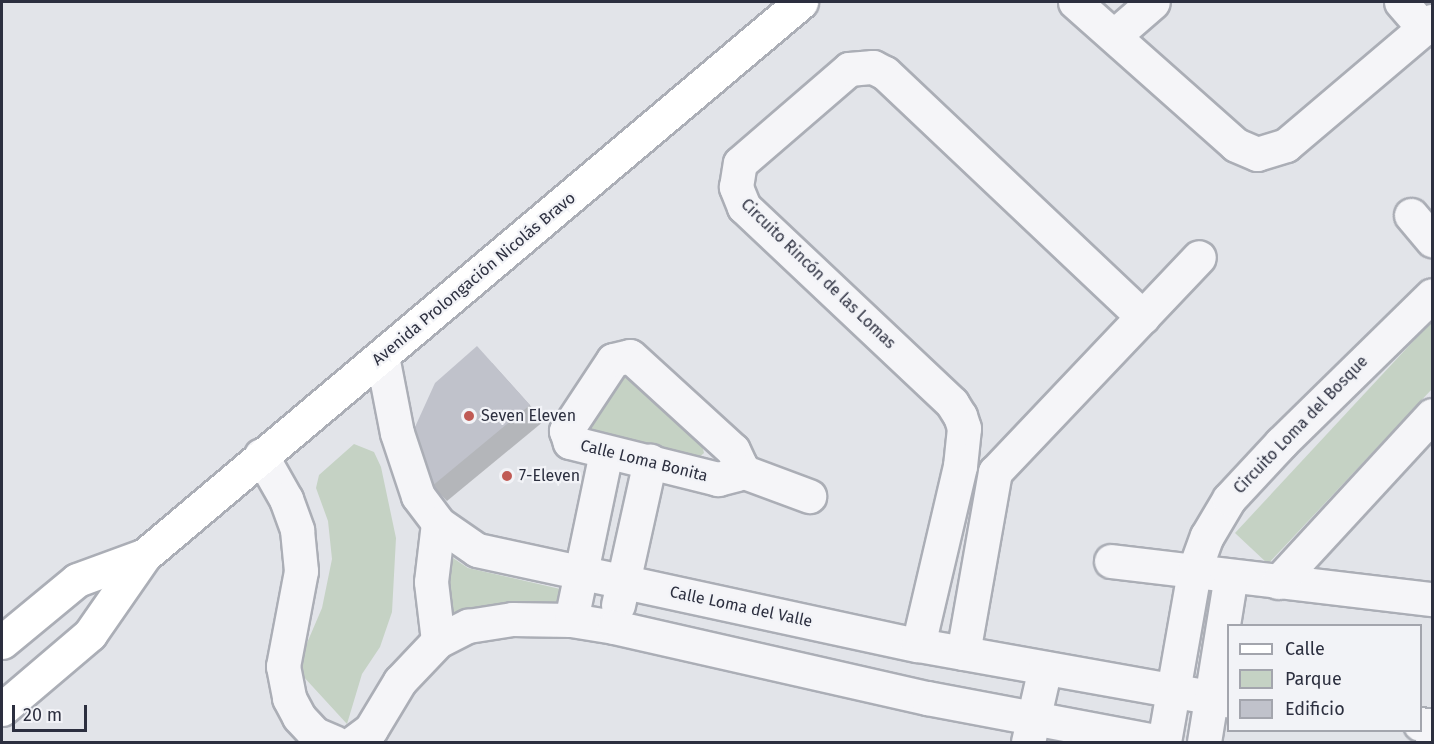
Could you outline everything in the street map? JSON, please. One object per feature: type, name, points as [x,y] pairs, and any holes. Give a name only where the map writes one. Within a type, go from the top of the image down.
[{"type":"main road","name":"Avenida Prolongación Nicolás Bravo","points":[[2,709],[90,634],[145,555],[801,2]]},
{"type":"main road","name":"Avenida Prolongación Nicolás Bravo","points":[[2,642],[77,579],[145,555]]},
{"type":"street","points":[[1075,2],[1115,35],[1236,145],[1257,154],[1286,145],[1428,24],[1401,2]]},
{"type":"street","points":[[1115,35],[1154,2]]},
{"type":"street","name":"Circuito Rincón de las Lomas","points":[[918,645],[960,466],[964,428],[952,403],[744,207],[738,196],[735,176],[740,163],[840,76],[860,65],[885,73],[1143,317]]},
{"type":"street","points":[[1411,215],[1432,240]]},
{"type":"street","points":[[963,653],[995,472],[1199,257]]},
{"type":"street","name":"Circuito Loma del Bosque","points":[[1164,742],[1194,571],[1207,536],[1229,499],[1338,384],[1432,295]]},
{"type":"street","name":"Calle Loma del Valle","points":[[382,356],[407,466],[418,496],[438,523],[477,550],[918,645],[1220,699]]},
{"type":"street","name":"Calle Loma Bonita","points":[[630,356],[733,450],[739,458],[739,470],[733,478],[718,480],[650,461],[606,453],[574,445],[566,431],[613,360],[630,356]]},
{"type":"street","points":[[1278,582],[1432,415]]},
{"type":"street","points":[[571,620],[606,453]]},
{"type":"street","points":[[261,455],[286,499],[297,530],[301,571],[283,666],[290,698],[299,717],[315,734],[334,742]]},
{"type":"street","points":[[614,627],[650,461]]},
{"type":"street","points":[[960,466],[995,472]]},
{"type":"street","points":[[739,470],[809,496]]},
{"type":"street","points":[[438,523],[431,582],[438,641]]},
{"type":"street","points":[[1111,561],[1432,599]]},
{"type":"street","points":[[1204,742],[1220,699],[1231,576]]},
{"type":"street","points":[[933,583],[974,591]]},
{"type":"street","points":[[354,742],[371,729],[400,681],[438,641],[468,626],[491,620],[571,620],[614,627],[1030,730],[1159,742]]},
{"type":"street","points":[[1030,730],[1045,668]]},
{"type":"street","points":[[1074,734],[1088,676]]},
{"type":"green space","points":[[1432,321],[1432,389],[1268,564],[1235,533]]},
{"type":"green space","points":[[623,375],[702,445],[704,453],[697,459],[581,428]]},
{"type":"green space","points":[[354,444],[374,452],[381,467],[396,538],[392,612],[380,647],[362,674],[347,724],[302,675],[301,657],[322,608],[332,559],[328,521],[316,488],[319,475]]},
{"type":"green space","points":[[444,552],[468,568],[569,591],[567,606],[451,612]]},
{"type":"building","name":"Seven Eleven","points":[[477,346],[530,405],[431,487],[415,427],[435,383]]},
{"type":"place","name":"Seven Eleven","points":[[469,416]]},
{"type":"place","name":"7-Eleven","points":[[507,476]]}]
